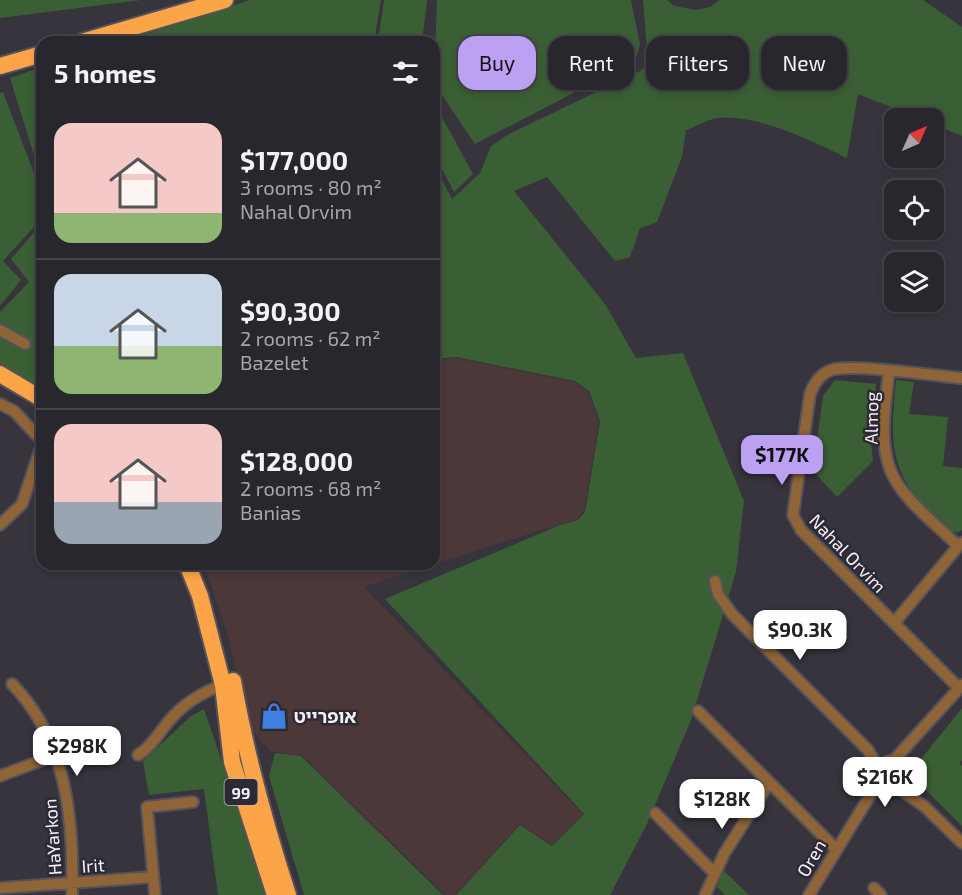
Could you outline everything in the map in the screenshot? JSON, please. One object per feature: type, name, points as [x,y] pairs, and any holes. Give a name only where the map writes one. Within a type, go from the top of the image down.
[{"type":"highway","points":[[102,36],[225,0]]},
{"type":"highway","points":[[99,36],[108,34]]},
{"type":"highway","points":[[0,57],[36,49]]},
{"type":"highway","points":[[0,66],[36,56]]},
{"type":"highway","points":[[0,374],[36,395]]},
{"type":"highway","points":[[0,384],[36,405]]},
{"type":"highway","name":"99","points":[[189,570],[200,596],[224,685],[232,762],[275,895]]},
{"type":"highway","name":"99","points":[[200,570],[216,612],[232,674],[246,754],[260,810],[288,895]]},
{"type":"street","points":[[0,330],[25,344]]},
{"type":"street","name":"Nahal Orvim","points":[[961,687],[801,530],[793,515],[814,383],[823,373],[832,369],[962,378]]},
{"type":"street","name":"Almog","points":[[889,372],[884,422],[889,464],[901,489],[960,544]]},
{"type":"street","points":[[0,404],[14,411],[36,435]]},
{"type":"street","points":[[0,525],[22,504],[36,461]]},
{"type":"street","points":[[894,623],[960,544]]},
{"type":"street","points":[[715,581],[718,594],[732,614],[868,750],[885,782],[924,806],[962,843]]},
{"type":"street","name":"HaYarkon","points":[[12,684],[35,711],[56,755],[69,809],[72,895]]},
{"type":"street","points":[[138,755],[149,748],[182,709],[212,689],[224,685]]},
{"type":"street","points":[[881,774],[961,687]]},
{"type":"street","points":[[698,711],[836,848]]},
{"type":"street","points":[[893,786],[902,784],[908,773],[910,753],[917,737]]},
{"type":"street","points":[[868,750],[902,762],[924,806]]},
{"type":"street","points":[[0,776],[56,755]]},
{"type":"street","name":"Oren","points":[[809,895],[881,774]]},
{"type":"street","points":[[705,895],[747,816],[769,783]]},
{"type":"street","name":"Oren","points":[[862,809],[893,786]]},
{"type":"street","points":[[155,895],[147,807],[192,802]]},
{"type":"street","points":[[655,813],[715,873]]},
{"type":"street","name":"Irit","points":[[0,888],[153,877]]},
{"type":"shaded area","points":[[456,358],[575,382],[588,392],[599,421],[584,511],[577,519],[440,562],[440,359]]},
{"type":"shaded area","points":[[206,570],[415,570],[364,587],[583,814],[552,845],[520,824],[455,895],[445,895],[303,756],[270,751],[252,730],[227,633]]},
{"type":"green space","points":[[0,0],[141,0],[0,18]]},
{"type":"green space","points":[[250,0],[381,0],[375,36],[140,36]]},
{"type":"green space","points":[[384,0],[427,0],[423,36],[379,36]]},
{"type":"green space","points":[[437,0],[631,0],[640,45],[634,62],[634,36],[548,36],[548,90],[579,90],[475,144],[440,92],[440,36],[436,36]]},
{"type":"green space","points":[[643,0],[667,0],[674,6],[696,10],[710,7],[720,0],[923,0],[962,27],[962,136],[944,129],[944,108],[894,108],[858,94],[847,158],[766,124],[732,118],[709,120],[686,130],[682,157],[657,222],[640,228],[630,257],[615,261],[547,177],[514,191],[605,304],[636,358],[683,353],[744,501],[736,572],[691,720],[647,824],[610,895],[456,895],[520,825],[552,846],[584,814],[385,599],[560,525],[578,520],[585,512],[600,421],[589,391],[575,381],[456,357],[440,358],[440,176],[452,199],[480,173],[491,146],[509,134],[600,90],[634,90],[634,74],[642,70],[646,64],[646,90],[749,90],[749,36],[646,37]]},
{"type":"green space","points":[[36,69],[36,162],[10,78]]},
{"type":"green space","points":[[3,92],[36,178],[36,225],[3,261],[21,280],[0,306],[0,93]]},
{"type":"green space","points":[[440,114],[473,174],[454,192],[440,165]]},
{"type":"green space","points":[[36,230],[36,390],[0,369],[0,312],[29,282],[11,259]]},
{"type":"green space","points":[[835,380],[876,384],[870,435],[873,461],[837,497],[813,471],[823,396]]},
{"type":"green space","points":[[896,380],[914,382],[909,414],[948,417],[943,466],[962,468],[962,530],[957,533],[941,523],[915,495],[899,465],[893,434]]},
{"type":"green space","points":[[962,708],[962,760],[959,763],[962,766],[962,826],[921,785],[917,764]]},
{"type":"green space","points":[[204,709],[267,895],[218,895],[204,789],[149,795],[143,761],[191,716]]},
{"type":"green space","points":[[275,753],[301,756],[443,895],[304,895],[269,776]]},
{"type":"green space","points":[[723,870],[749,895],[725,895],[717,887]]},
{"type":"place","name":"אופרייט","points":[[274,716]]}]
